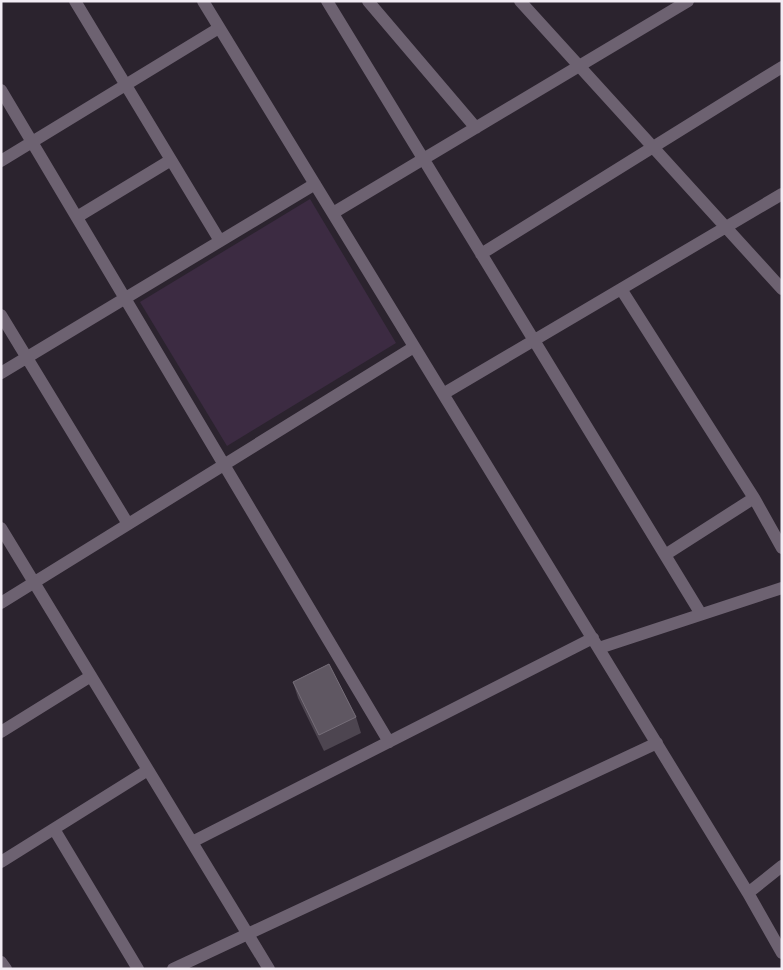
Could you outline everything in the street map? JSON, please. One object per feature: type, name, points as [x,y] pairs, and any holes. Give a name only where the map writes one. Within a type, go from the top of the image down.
[{"type":"street","points":[[75,1],[220,241]]},
{"type":"street","points":[[203,1],[748,893],[778,936],[782,952]]},
{"type":"street","points":[[327,1],[701,614]]},
{"type":"street","points":[[368,1],[476,128]]},
{"type":"street","points":[[520,1],[782,289]]},
{"type":"street","points":[[333,213],[688,1]]},
{"type":"street","points":[[1,161],[219,28]]},
{"type":"street","points":[[482,254],[782,68]]},
{"type":"street","points":[[1,90],[389,742]]},
{"type":"street","points":[[77,217],[171,160]]},
{"type":"street","points":[[1,373],[315,184]]},
{"type":"street","points":[[443,394],[782,194]]},
{"type":"street","points":[[621,289],[754,498],[782,548]]},
{"type":"street","points":[[1,315],[128,524]]},
{"type":"street","points":[[1,603],[414,347]]},
{"type":"street","points":[[665,555],[754,498]]},
{"type":"street","points":[[1,528],[269,969]]},
{"type":"street","points":[[192,842],[389,742],[596,643],[701,614],[782,588]]},
{"type":"street","points":[[1,732],[91,676]]},
{"type":"street","points":[[173,969],[657,743]]},
{"type":"street","points":[[1,862],[148,770]]},
{"type":"street","points":[[54,829],[138,969]]},
{"type":"street","points":[[748,893],[782,866]]},
{"type":"street","points":[[1,962],[6,969]]},
{"type":"shaded area","points":[[310,199],[396,343],[227,446],[140,302]]},
{"type":"building","points":[[329,664],[356,717],[319,735],[293,682]]}]
